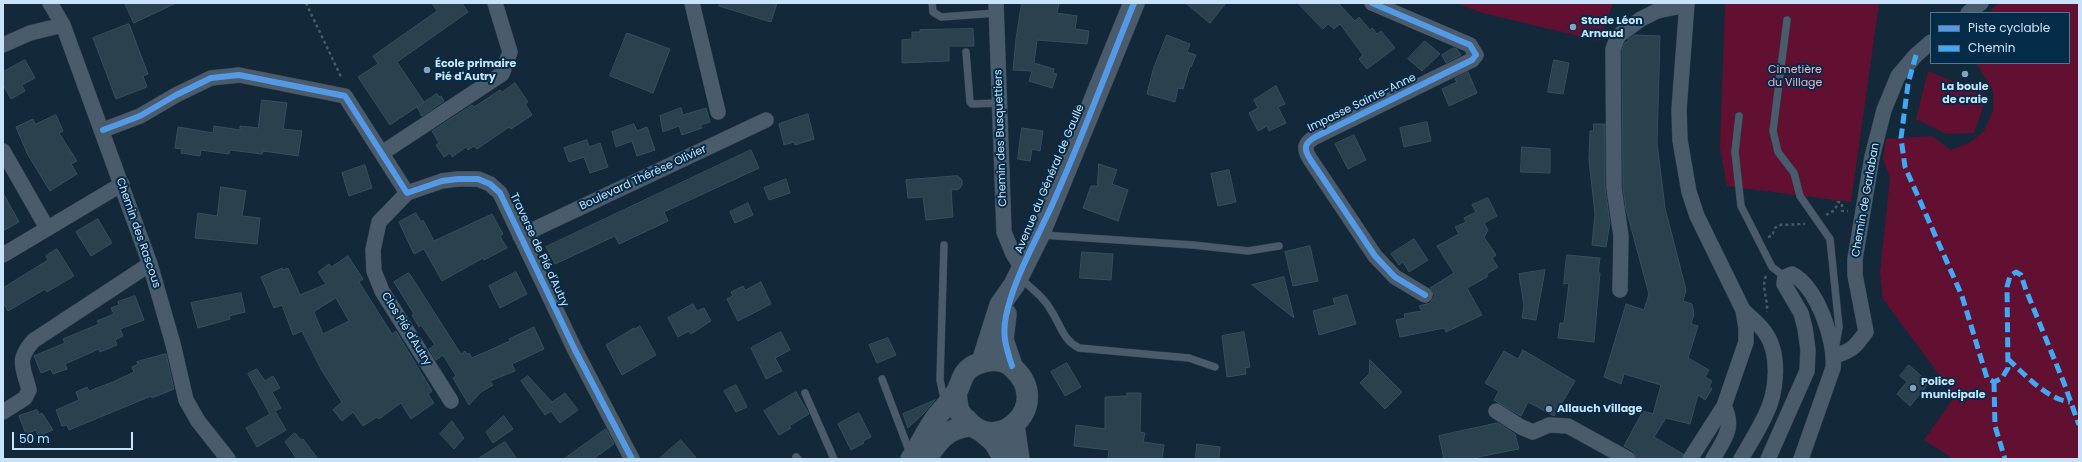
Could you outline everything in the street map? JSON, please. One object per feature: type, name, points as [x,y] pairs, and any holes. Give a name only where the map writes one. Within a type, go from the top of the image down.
[{"type":"main road","name":"Avenue du Général de Gaulle","points":[[982,362],[1000,305],[1018,276],[1039,235],[1134,3]]},
{"type":"main road","name":"Avenue du Général de Gaulle","points":[[1012,366],[1003,340],[1006,316],[1018,276]]},
{"type":"main road","points":[[997,360],[1012,366],[1024,378],[1028,395],[1025,412],[1014,425],[998,432],[962,426],[947,433],[915,459],[933,421],[951,399],[960,379],[969,368],[982,362],[997,360]]},
{"type":"main road","points":[[951,399],[959,411],[976,428],[994,442],[1004,459]]},
{"type":"main road","points":[[1014,425],[1019,459]]},
{"type":"street","name":"Chemin des Rascous","points":[[50,3],[63,25],[103,130],[150,264],[173,344],[186,400],[198,421],[228,459]]},
{"type":"street","points":[[382,154],[502,74],[510,52],[495,3]]},
{"type":"street","points":[[692,3],[718,112]]},
{"type":"street","name":"Impasse Sainte-Anne","points":[[1372,3],[1470,45],[1476,55],[1472,60],[1315,137],[1309,141],[1305,147],[1305,151],[1310,159],[1375,256],[1395,278],[1425,295]]},
{"type":"street","points":[[1969,12],[1981,3]]},
{"type":"street","points":[[1620,290],[1621,236],[1614,188],[1613,49],[1618,36],[1641,19],[1658,11],[1687,4],[1679,110],[1680,140],[1689,192],[1697,216],[1743,310],[1746,328],[1746,342],[1724,406],[1690,459]]},
{"type":"street","name":"Chemin des Busquettiers","points":[[997,8],[1004,232],[1013,254],[1018,276]]},
{"type":"street","points":[[3,45],[30,33],[63,25]]},
{"type":"street","name":"Chemin de Garlaban","points":[[1834,356],[1848,352],[1856,347],[1866,332],[1855,275],[1855,259],[1862,212],[1884,110],[1898,76],[1916,55],[1930,43]]},
{"type":"street","points":[[103,130],[140,116],[176,95],[211,78],[239,75],[345,96],[407,193]]},
{"type":"street","name":"Boulevard Thérèse Olivier","points":[[520,236],[766,120]]},
{"type":"street","points":[[3,151],[47,228]]},
{"type":"street","name":"Traverse de Pié d'Autry","points":[[407,193],[442,181],[478,179],[490,184],[500,193],[575,350],[632,459]]},
{"type":"street","points":[[3,255],[122,184]]},
{"type":"street","name":"Clos Pié d'Autry","points":[[407,193],[379,222],[373,250],[374,271],[382,291],[451,401]]},
{"type":"street","points":[[3,412],[24,398],[29,390],[21,361],[25,351],[33,341],[150,264]]},
{"type":"street","points":[[1768,459],[1807,371],[1808,350],[1805,328],[1800,313],[1784,284],[1785,277],[1792,274],[1798,277],[1819,306],[1834,356],[1833,368],[1801,459]]},
{"type":"street","points":[[1741,459],[1765,416],[1772,398],[1775,368],[1774,350],[1765,332],[1743,310]]},
{"type":"street","points":[[1713,459],[1730,426],[1728,415],[1724,406]]},
{"type":"street","points":[[1496,411],[1521,427],[1533,432],[1549,425],[1568,426],[1628,459]]},
{"type":"lane","points":[[932,3],[934,12],[941,17],[997,8]]},
{"type":"lane","points":[[1787,20],[1773,131],[1778,152],[1794,172],[1800,196],[1830,239],[1839,327],[1834,356]]},
{"type":"lane","points":[[966,52],[970,102],[972,104],[1000,102]]},
{"type":"lane","points":[[1739,116],[1735,152],[1741,206],[1772,267],[1785,277]]},
{"type":"lane","points":[[1039,235],[1193,245],[1248,251],[1279,246]]},
{"type":"lane","points":[[944,245],[940,380],[951,399]]},
{"type":"lane","points":[[1018,276],[1036,291],[1052,312],[1057,325],[1069,343],[1079,348],[1189,358],[1215,367]]},
{"type":"lane","points":[[882,379],[915,459]]},
{"type":"lane","points":[[805,393],[834,459]]},
{"type":"path","points":[[306,3],[344,82],[345,96]]},
{"type":"path","points":[[1835,210],[1838,202],[1842,203],[1842,210],[1862,212]]},
{"type":"path","points":[[1758,241],[1772,236],[1775,228],[1779,225],[1809,224]]},
{"type":"path","points":[[1768,303],[1764,281],[1772,267]]},
{"type":"green space","name":"Stade Léon Arnaud","points":[[1455,3],[1613,3],[1600,41],[1483,13]]},
{"type":"green space","name":"Cimetière du Village","points":[[1725,3],[1879,3],[1851,202],[1727,186],[1720,147]]},
{"type":"green space","points":[[1999,3],[2079,3],[2079,459],[1954,459],[1924,440],[1955,396],[1883,299],[1880,273],[1890,178],[1883,159],[1886,139],[1932,136],[1951,150],[1969,143],[1984,131],[1993,110],[1993,91],[1977,64],[2070,64],[2070,12],[1988,12]]},
{"type":"green space","points":[[1928,71],[1987,95],[1974,133],[1946,134],[1916,119]]},
{"type":"building","points":[[125,3],[176,3],[134,23]]},
{"type":"building","points":[[432,3],[462,3],[468,12],[397,62],[424,102],[390,125],[358,77],[378,64],[373,56],[437,11]]},
{"type":"building","points":[[720,3],[777,3],[771,22],[719,6]]},
{"type":"building","points":[[1022,3],[1059,3],[1057,13],[1077,16],[1075,29],[1089,31],[1087,44],[1037,40],[1034,63],[1054,69],[1053,73],[1057,74],[1052,88],[1029,81],[1032,71],[1013,70]]},
{"type":"building","points":[[1186,3],[1226,3],[1210,23]]},
{"type":"building","points":[[1298,3],[1338,3],[1355,21],[1359,17],[1370,30],[1372,28],[1377,34],[1381,31],[1395,48],[1367,69],[1359,59],[1363,55],[1340,24],[1334,29],[1328,24],[1323,29]]},
{"type":"building","points":[[129,24],[148,74],[143,76],[147,87],[116,99],[93,38]]},
{"type":"building","points":[[973,29],[974,46],[949,46],[949,61],[902,63],[902,40],[912,39],[912,32],[920,32],[920,30]]},
{"type":"building","points":[[627,33],[670,49],[653,93],[610,76]]},
{"type":"building","points":[[1167,35],[1190,44],[1187,52],[1196,55],[1191,67],[1190,66],[1183,89],[1178,88],[1175,102],[1147,94],[1153,70]]},
{"type":"building","points":[[1635,35],[1660,36],[1657,143],[1665,208],[1686,290],[1683,301],[1692,304],[1694,314],[1691,324],[1698,326],[1688,358],[1709,370],[1705,377],[1712,381],[1709,387],[1712,389],[1705,400],[1698,395],[1690,424],[1666,418],[1654,437],[1683,454],[1681,459],[1637,459],[1633,451],[1624,446],[1643,411],[1653,414],[1661,385],[1624,374],[1621,384],[1604,377],[1626,304],[1644,310],[1649,294],[1626,209],[1623,187],[1622,50],[1625,42],[1628,42],[1628,40]]},
{"type":"building","points":[[1425,41],[1440,54],[1422,71],[1408,59]]},
{"type":"building","points":[[1454,48],[1457,49],[1461,55],[1446,63],[1442,55]]},
{"type":"building","points":[[25,60],[35,78],[22,85],[25,91],[11,99],[3,85],[3,72]]},
{"type":"building","points":[[1554,60],[1569,63],[1563,94],[1548,92]]},
{"type":"building","points":[[1468,72],[1477,93],[1449,106],[1442,89],[1457,82],[1455,79]]},
{"type":"building","points":[[515,83],[528,102],[525,104],[532,115],[511,129],[509,127],[477,149],[474,146],[468,150],[466,147],[452,157],[450,153],[444,157],[436,145],[439,143],[432,131],[472,105],[474,107],[500,90],[502,92]]},
{"type":"building","points":[[1276,86],[1285,104],[1278,107],[1286,123],[1269,131],[1267,126],[1258,131],[1249,113],[1258,108],[1254,100]]},
{"type":"building","points":[[437,94],[439,97],[441,96],[444,101],[422,116],[417,107]]},
{"type":"building","points":[[262,100],[287,103],[283,129],[302,131],[298,156],[263,151],[262,154],[230,150],[229,154],[201,150],[200,156],[181,153],[182,149],[175,148],[178,127],[213,133],[214,126],[240,130],[240,126],[258,128]]},
{"type":"building","points":[[681,108],[683,115],[706,108],[710,122],[700,125],[702,128],[682,135],[679,126],[663,132],[660,116]]},
{"type":"building","points":[[808,114],[814,139],[795,145],[794,142],[784,145],[779,124]]},
{"type":"building","points":[[56,115],[63,131],[59,133],[77,161],[71,164],[77,174],[50,191],[28,155],[16,127],[33,119],[35,124]]},
{"type":"building","points":[[1427,122],[1431,141],[1404,147],[1400,128]]},
{"type":"building","points":[[634,124],[637,131],[647,127],[655,150],[637,156],[632,141],[616,147],[612,132]]},
{"type":"building","points":[[1594,124],[1605,124],[1605,188],[1610,223],[1606,247],[1592,245],[1595,214],[1589,160],[1590,131],[1593,131]]},
{"type":"building","points":[[1022,128],[1043,131],[1040,151],[1032,149],[1030,161],[1018,159]]},
{"type":"building","points":[[1354,135],[1366,160],[1348,169],[1335,144]]},
{"type":"building","points":[[587,140],[589,147],[600,143],[608,167],[590,173],[584,157],[569,162],[564,148]]},
{"type":"building","points":[[1522,147],[1550,149],[1550,173],[1521,172]]},
{"type":"building","points":[[751,150],[759,168],[664,212],[668,221],[619,244],[615,236],[555,264],[546,247]]},
{"type":"building","points":[[1099,164],[1117,170],[1112,184],[1128,190],[1118,221],[1083,208],[1091,186],[1097,186]]},
{"type":"building","points":[[365,165],[372,188],[349,196],[342,173]]},
{"type":"building","points":[[1229,170],[1236,202],[1218,206],[1211,174]]},
{"type":"building","points":[[958,176],[962,180],[962,185],[959,189],[951,190],[953,217],[926,220],[923,197],[908,198],[906,180]]},
{"type":"building","points":[[786,179],[790,193],[769,200],[764,188]]},
{"type":"building","points":[[221,187],[246,191],[242,216],[260,218],[257,244],[195,238],[198,213],[217,216]]},
{"type":"building","points":[[3,193],[19,222],[3,231]]},
{"type":"building","points":[[1488,198],[1497,216],[1484,223],[1488,230],[1484,237],[1496,255],[1492,258],[1498,267],[1487,274],[1487,277],[1467,288],[1482,315],[1446,332],[1444,328],[1400,337],[1396,320],[1405,318],[1404,314],[1422,311],[1419,306],[1430,303],[1435,296],[1430,288],[1454,273],[1437,246],[1459,234],[1455,227],[1466,222],[1464,218],[1476,212],[1472,205]]},
{"type":"building","points":[[748,203],[753,215],[735,223],[730,212]]},
{"type":"building","points":[[416,213],[421,222],[423,220],[434,241],[492,214],[503,234],[500,236],[507,248],[484,260],[483,258],[442,281],[424,249],[414,254],[399,222]]},
{"type":"building","points":[[98,219],[112,243],[91,256],[76,232]]},
{"type":"building","points":[[1414,239],[1428,260],[1409,272],[1403,262],[1399,265],[1391,254]]},
{"type":"building","points":[[1310,246],[1318,281],[1293,286],[1285,252]]},
{"type":"building","points":[[57,249],[74,276],[47,292],[45,289],[8,311],[3,303],[3,288],[48,260],[46,256]]},
{"type":"building","points":[[1082,252],[1113,254],[1111,280],[1080,278]]},
{"type":"building","points":[[1567,255],[1600,258],[1594,342],[1558,338],[1560,323],[1564,323],[1569,283],[1564,284]]},
{"type":"building","points":[[348,256],[363,279],[359,282],[392,334],[396,331],[432,391],[428,394],[434,403],[411,419],[401,403],[379,419],[377,417],[363,426],[353,412],[342,421],[333,410],[342,402],[322,371],[302,331],[293,335],[282,305],[274,308],[261,277],[282,268],[283,270],[288,268],[300,295],[326,284],[318,272],[329,264],[331,267]],"holes":[[[336,298],[349,321],[323,334],[314,312]]]},
{"type":"building","points":[[1545,270],[1536,320],[1522,318],[1524,306],[1519,274]]},
{"type":"building","points":[[516,272],[527,294],[500,308],[489,286]]},
{"type":"building","points":[[409,273],[461,354],[465,351],[467,354],[469,353],[472,358],[510,341],[509,339],[534,327],[544,349],[512,364],[515,371],[490,381],[493,385],[481,392],[469,405],[453,378],[456,376],[443,355],[436,360],[429,349],[435,345],[421,325],[419,327],[412,315],[414,314],[394,282]]},
{"type":"building","points":[[1284,277],[1294,318],[1252,285]]},
{"type":"building","points":[[761,282],[771,304],[738,321],[727,299],[733,296],[731,292],[743,286],[745,290]]},
{"type":"building","points":[[241,293],[245,312],[229,316],[230,319],[198,328],[191,303]]},
{"type":"building","points":[[1347,295],[1356,324],[1319,335],[1313,311],[1335,305],[1333,299]]},
{"type":"building","points":[[135,296],[144,320],[120,329],[123,336],[115,340],[117,345],[100,352],[99,349],[65,364],[67,369],[53,374],[51,369],[41,373],[34,356],[65,343],[63,339],[99,324],[97,321],[114,314],[111,308],[119,305],[118,302]]},
{"type":"building","points":[[693,304],[697,311],[704,308],[711,321],[691,334],[689,331],[678,337],[668,318]]},
{"type":"building","points":[[640,326],[656,355],[622,375],[606,345]]},
{"type":"building","points":[[781,332],[790,350],[775,358],[782,371],[766,379],[751,348]]},
{"type":"building","points":[[1244,332],[1250,367],[1245,368],[1246,374],[1227,377],[1222,336]]},
{"type":"building","points":[[888,338],[896,355],[877,363],[869,345]]},
{"type":"building","points":[[1523,350],[1575,381],[1554,416],[1528,402],[1521,416],[1494,400],[1499,391],[1485,383],[1504,351],[1518,359]]},
{"type":"building","points":[[166,354],[174,389],[152,398],[151,396],[69,430],[67,425],[62,426],[56,410],[79,400],[76,392],[87,387],[89,391],[113,382],[134,372],[132,367],[138,364],[137,362]]},
{"type":"building","points":[[1370,360],[1402,392],[1385,409],[1360,383],[1369,374]]},
{"type":"building","points":[[1067,363],[1081,387],[1065,396],[1051,372]]},
{"type":"building","name":"Police municipale","points":[[1909,365],[1929,383],[1910,406],[1897,394],[1907,382],[1900,376]]},
{"type":"building","points":[[257,369],[265,381],[273,376],[280,388],[272,392],[281,408],[275,411],[286,430],[257,447],[246,428],[270,414],[248,374]]},
{"type":"building","points":[[528,376],[552,402],[565,393],[578,410],[560,423],[551,411],[545,415],[521,381]]},
{"type":"building","points":[[736,385],[747,407],[736,412],[724,391]]},
{"type":"building","points":[[796,392],[809,414],[789,426],[791,428],[779,435],[764,411]]},
{"type":"building","points":[[1127,393],[1141,393],[1140,432],[1145,433],[1143,442],[1164,445],[1162,459],[1108,459],[1109,450],[1074,446],[1076,425],[1105,429],[1105,397],[1127,396]]},
{"type":"building","points":[[935,400],[925,412],[908,428],[903,414]]},
{"type":"building","points":[[37,410],[39,415],[42,413],[53,430],[38,436],[36,430],[26,434],[19,416]]},
{"type":"building","points":[[859,413],[871,437],[863,441],[864,443],[851,450],[838,424]]},
{"type":"building","points":[[504,416],[513,429],[493,443],[486,432]]},
{"type":"building","points":[[452,421],[464,438],[454,449],[440,434]]},
{"type":"building","points":[[1498,423],[1515,434],[1519,449],[1468,459],[1444,459],[1439,436]]},
{"type":"building","points":[[606,429],[614,444],[593,459],[564,459]]},
{"type":"building","points":[[295,433],[301,440],[303,439],[318,459],[297,459],[285,442]]},
{"type":"building","points":[[681,440],[697,459],[659,459]]},
{"type":"building","points":[[505,442],[517,459],[478,459]]},
{"type":"building","points":[[1197,444],[1220,447],[1219,459],[1196,459]]},
{"type":"marked path","points":[[1916,55],[1908,84],[1901,138],[1905,167],[1962,296],[1987,378],[1994,382],[2002,378],[2008,368],[2007,287],[2010,276],[2016,272],[2021,275],[2079,425]]},
{"type":"marked path","points":[[2008,359],[2029,379],[2045,391],[2061,400],[2070,402]]},
{"type":"marked path","points":[[1994,382],[1995,426],[2005,459]]},
{"type":"cycle path","points":[[1012,366],[1006,347],[1005,323],[1015,286],[1021,270],[1050,210],[1134,3]]},
{"type":"cycle path","points":[[1372,3],[1470,45],[1476,55],[1472,60],[1315,137],[1309,141],[1306,146],[1306,152],[1310,159],[1375,256],[1395,277],[1425,295]]},
{"type":"cycle path","points":[[103,130],[140,116],[176,95],[211,78],[239,75],[345,96],[407,193],[442,181],[458,179],[478,179],[490,184],[500,193],[575,350],[632,459]]},
{"type":"place","name":"Stade Léon Arnaud","points":[[1573,27]]},
{"type":"place","name":"École primaire Pié d'Autry","points":[[427,70]]},
{"type":"place","name":"La boule de craie","points":[[1965,74]]},
{"type":"place","name":"Police municipale","points":[[1913,388]]},
{"type":"place","name":"Allauch Village","points":[[1549,409]]}]
